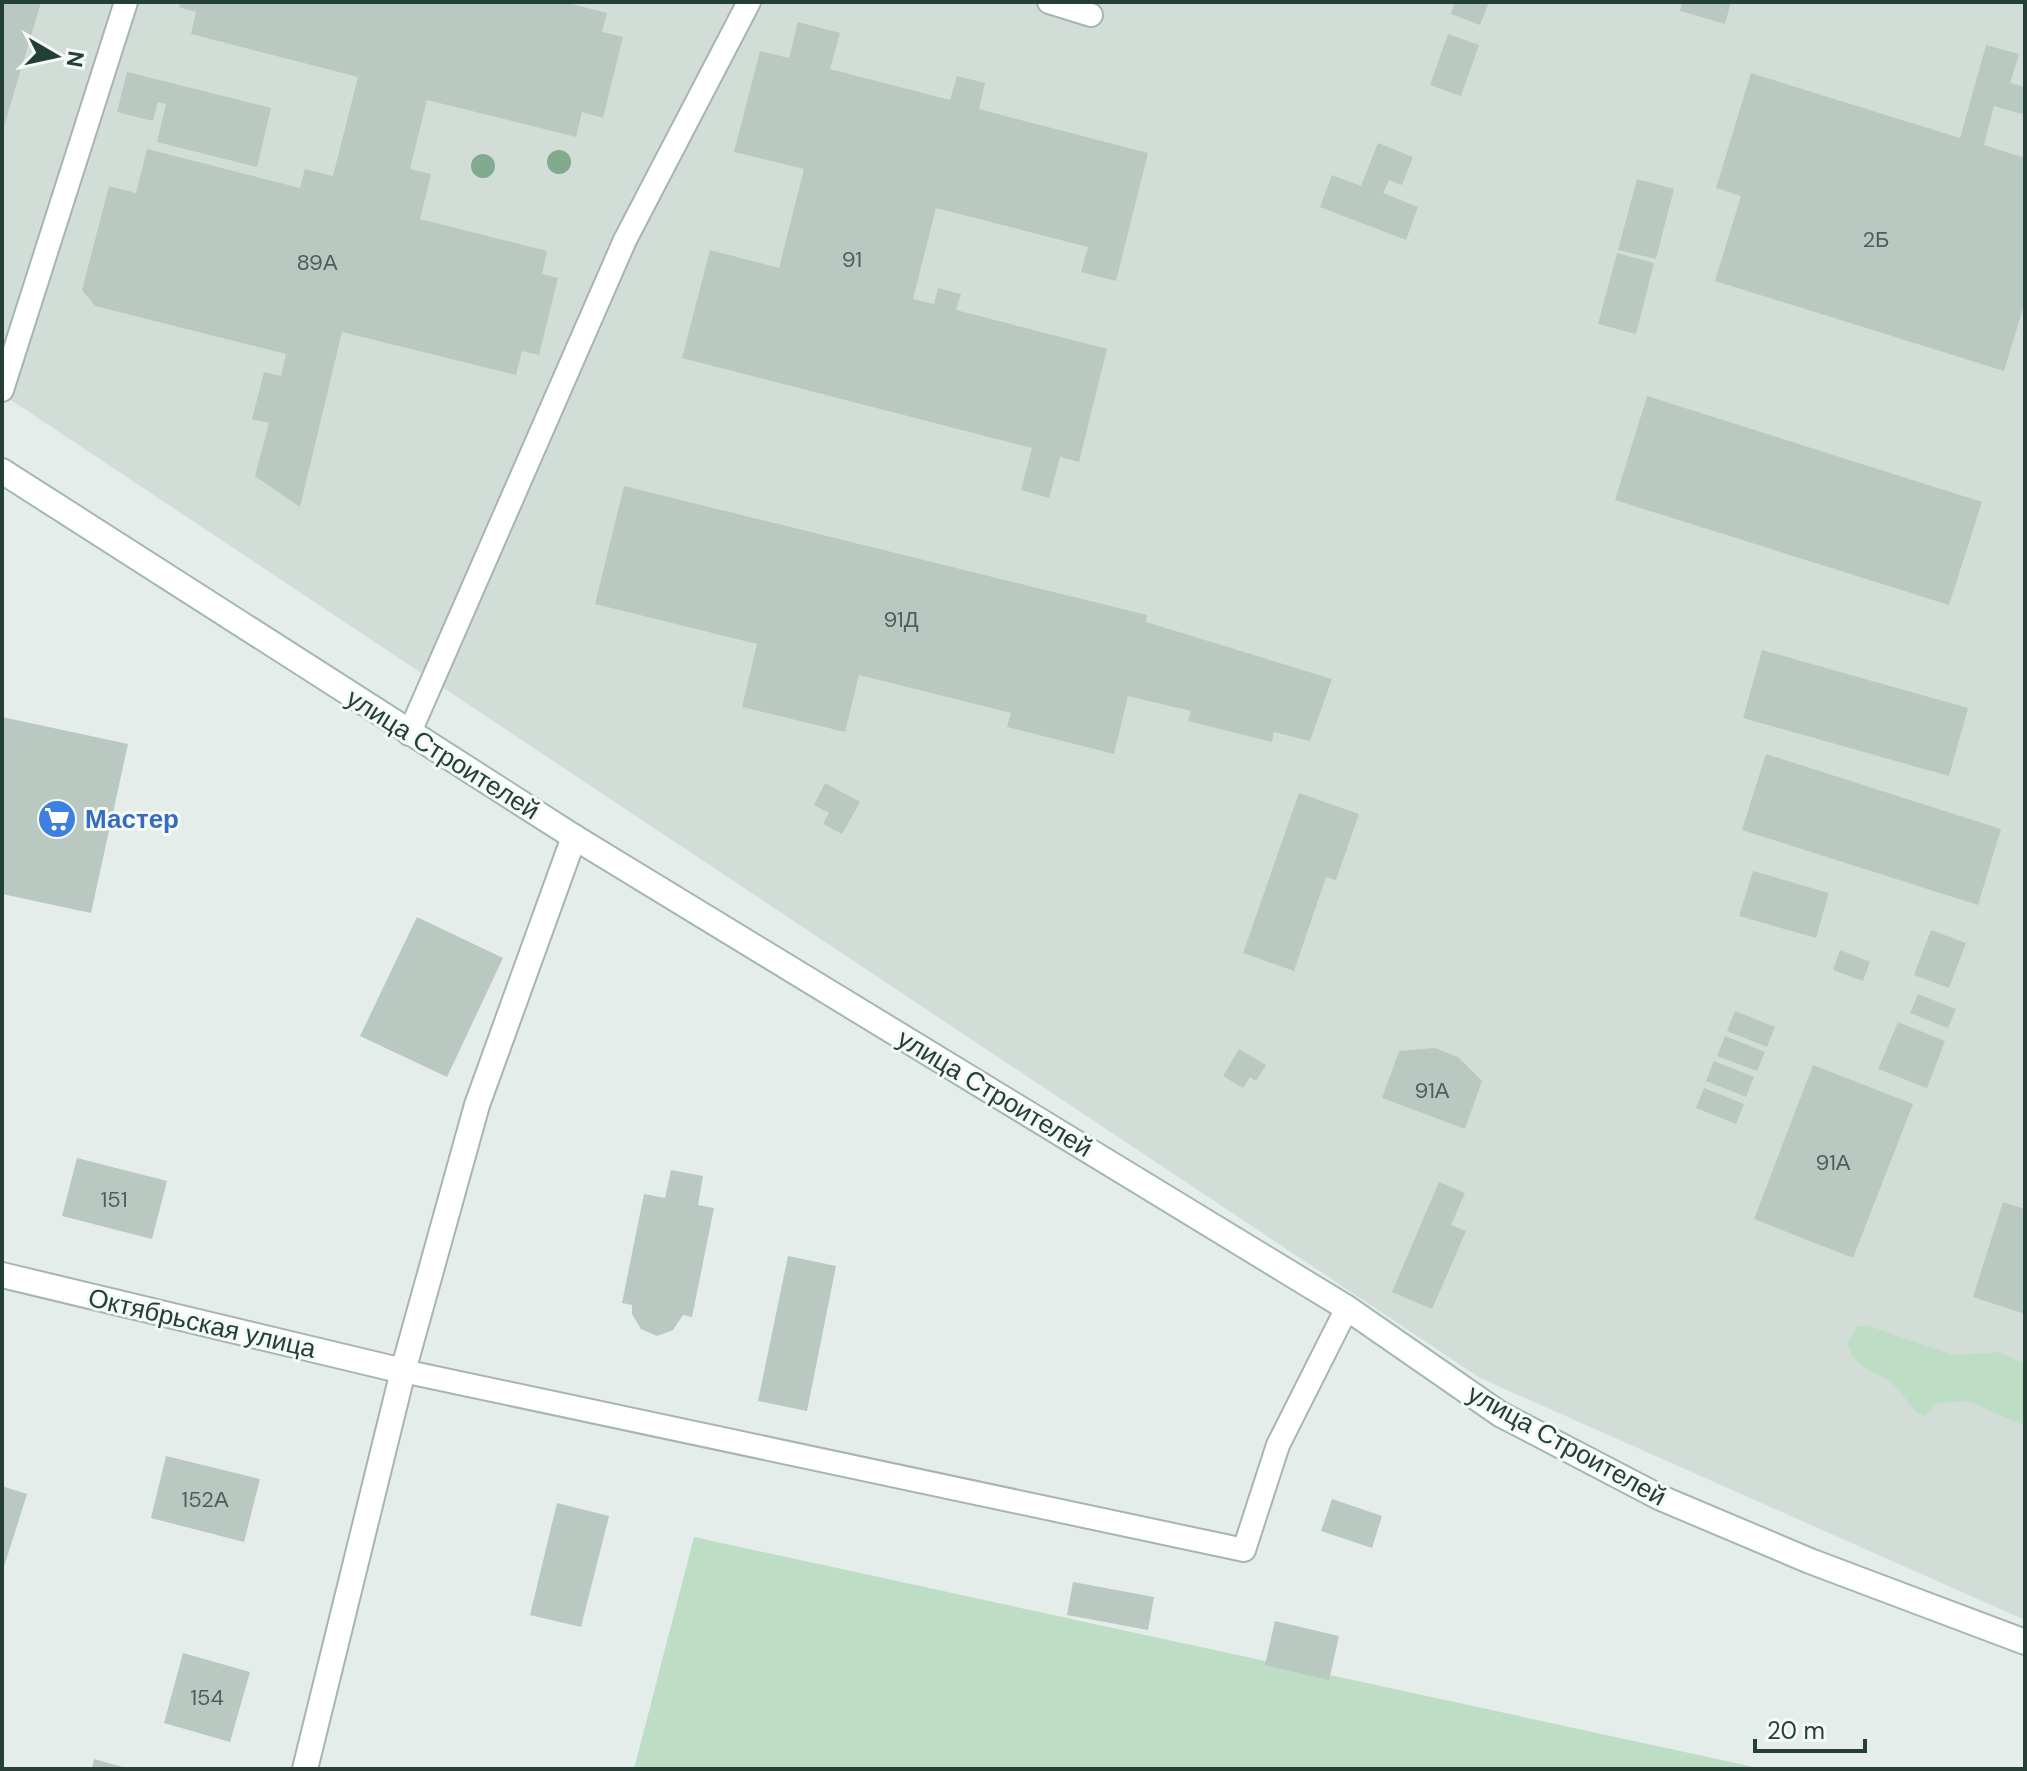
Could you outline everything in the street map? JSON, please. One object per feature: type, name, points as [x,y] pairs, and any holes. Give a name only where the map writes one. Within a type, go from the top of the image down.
[{"type":"main road","name":"улица Строителей","points":[[2,471],[574,837],[1347,1308],[1500,1414],[1661,1498],[1810,1561],[2025,1642]]},
{"type":"main road","points":[[305,1769],[403,1371],[477,1105],[574,837]]},
{"type":"main road","name":"Октябрьская улица","points":[[2,1275],[403,1371]]},
{"type":"lane","points":[[2,390],[126,2]]},
{"type":"lane","points":[[409,734],[625,240],[749,2]]},
{"type":"lane","points":[[1049,2],[1091,15]]},
{"type":"lane","points":[[403,1371],[1244,1550],[1278,1445],[1347,1308]]},
{"type":"shaded area","points":[[2,2],[2025,2],[2025,1620],[1480,1378],[2,394]]},
{"type":"green space","points":[[1866,1325],[1954,1355],[1998,1352],[2025,1363],[2025,1426],[1968,1401],[1938,1403],[1924,1417],[1894,1385],[1861,1365],[1851,1354],[1847,1345],[1856,1327]]},
{"type":"green space","points":[[694,1537],[1763,1769],[634,1769]]},
{"type":"building","points":[[2,2],[41,2],[3,130],[2,130]]},
{"type":"building","points":[[180,2],[564,2],[607,13],[602,32],[623,37],[603,118],[582,112],[576,137],[427,100],[410,169],[431,174],[420,219],[547,251],[542,274],[558,278],[539,355],[522,351],[516,375],[342,332],[300,507],[255,476],[269,423],[252,419],[264,372],[281,376],[286,354],[95,306],[82,290],[109,186],[136,193],[147,149],[300,188],[305,169],[333,176],[358,77],[191,34],[196,12],[179,7]]},
{"type":"building","points":[[1455,2],[1489,2],[1480,25],[1451,14]]},
{"type":"building","points":[[1682,2],[1731,2],[1725,24],[1680,11]]},
{"type":"building","points":[[798,22],[840,33],[830,69],[950,100],[957,76],[985,83],[979,109],[1148,153],[1116,281],[1081,272],[1088,247],[936,208],[913,299],[934,304],[938,288],[961,294],[956,310],[1107,349],[1079,462],[1060,457],[1049,498],[1021,490],[1032,448],[682,358],[710,250],[779,268],[804,169],[734,152],[760,51],[789,58]]},
{"type":"building","points":[[1448,34],[1479,45],[1461,96],[1430,85]]},
{"type":"building","points":[[1986,45],[2019,54],[2010,83],[2025,87],[2025,115],[1994,106],[1984,145],[2025,158],[2025,302],[2004,371],[1715,281],[1741,196],[1716,188],[1751,73],[1960,138]]},
{"type":"building","points":[[127,72],[271,108],[257,167],[157,142],[166,104],[158,102],[153,121],[117,112]]},
{"type":"building","points":[[1378,143],[1413,157],[1402,185],[1389,180],[1383,193],[1418,207],[1406,240],[1320,207],[1332,175],[1361,186]]},
{"type":"building","points":[[1637,179],[1674,189],[1656,259],[1618,250]]},
{"type":"building","points":[[1617,253],[1654,263],[1636,334],[1598,324]]},
{"type":"building","points":[[1647,396],[1982,502],[1949,605],[1615,500]]},
{"type":"building","points":[[624,486],[1147,615],[1146,622],[1332,679],[1310,741],[1274,732],[1272,742],[1188,721],[1191,711],[1128,696],[1114,754],[1007,727],[1011,713],[859,675],[845,732],[742,707],[757,644],[595,604]]},
{"type":"building","points":[[1762,650],[1968,708],[1949,776],[1743,718]]},
{"type":"building","name":"Мастер","points":[[2,717],[128,744],[91,913],[2,894]]},
{"type":"building","points":[[1766,754],[2001,829],[1978,905],[1742,830]]},
{"type":"building","points":[[825,783],[860,802],[842,834],[823,824],[829,813],[814,805]]},
{"type":"building","points":[[1299,793],[1359,814],[1336,880],[1326,877],[1294,971],[1243,953]]},
{"type":"building","points":[[1753,871],[1829,893],[1816,938],[1739,916]]},
{"type":"building","points":[[417,917],[503,958],[447,1077],[360,1036]]},
{"type":"building","points":[[1931,930],[1966,943],[1949,988],[1914,975]]},
{"type":"building","points":[[1840,950],[1870,962],[1863,981],[1833,970]]},
{"type":"building","points":[[1918,994],[1956,1009],[1948,1028],[1910,1013]]},
{"type":"building","points":[[1735,1011],[1775,1027],[1767,1047],[1727,1031]]},
{"type":"building","points":[[1898,1022],[1945,1041],[1927,1088],[1878,1069]]},
{"type":"building","points":[[1725,1036],[1765,1052],[1757,1071],[1717,1056]]},
{"type":"building","points":[[1435,1048],[1458,1057],[1482,1081],[1465,1129],[1382,1098],[1399,1051]]},
{"type":"building","points":[[1239,1049],[1266,1065],[1256,1081],[1250,1077],[1243,1088],[1223,1076]]},
{"type":"building","points":[[1714,1061],[1754,1077],[1746,1097],[1706,1081]]},
{"type":"building","points":[[1813,1065],[1913,1104],[1853,1258],[1754,1219]]},
{"type":"building","points":[[1704,1088],[1744,1104],[1736,1124],[1696,1108]]},
{"type":"building","points":[[77,1158],[167,1181],[152,1239],[62,1216]]},
{"type":"building","points":[[671,1170],[703,1176],[698,1205],[714,1208],[692,1317],[683,1315],[673,1330],[657,1336],[641,1329],[632,1314],[632,1305],[622,1303],[644,1194],[665,1198]]},
{"type":"building","points":[[1439,1182],[1465,1193],[1451,1225],[1466,1231],[1432,1309],[1392,1292]]},
{"type":"building","points":[[2003,1202],[2025,1209],[2025,1314],[1973,1297]]},
{"type":"building","points":[[788,1256],[836,1266],[807,1411],[758,1401]]},
{"type":"building","points":[[166,1456],[260,1479],[244,1542],[151,1518]]},
{"type":"building","points":[[2,1486],[27,1494],[3,1570],[2,1570]]},
{"type":"building","points":[[1332,1499],[1382,1516],[1372,1548],[1321,1531]]},
{"type":"building","points":[[557,1503],[609,1516],[581,1627],[530,1615]]},
{"type":"building","points":[[1073,1582],[1154,1597],[1148,1630],[1067,1615]]},
{"type":"building","points":[[1275,1621],[1339,1636],[1329,1680],[1265,1665]]},
{"type":"building","points":[[183,1653],[250,1672],[230,1742],[164,1723]]},
{"type":"building","points":[[94,1759],[126,1768],[126,1769],[92,1769]]},
{"type":"place","name":"Мастер","points":[[57,819]]}]
